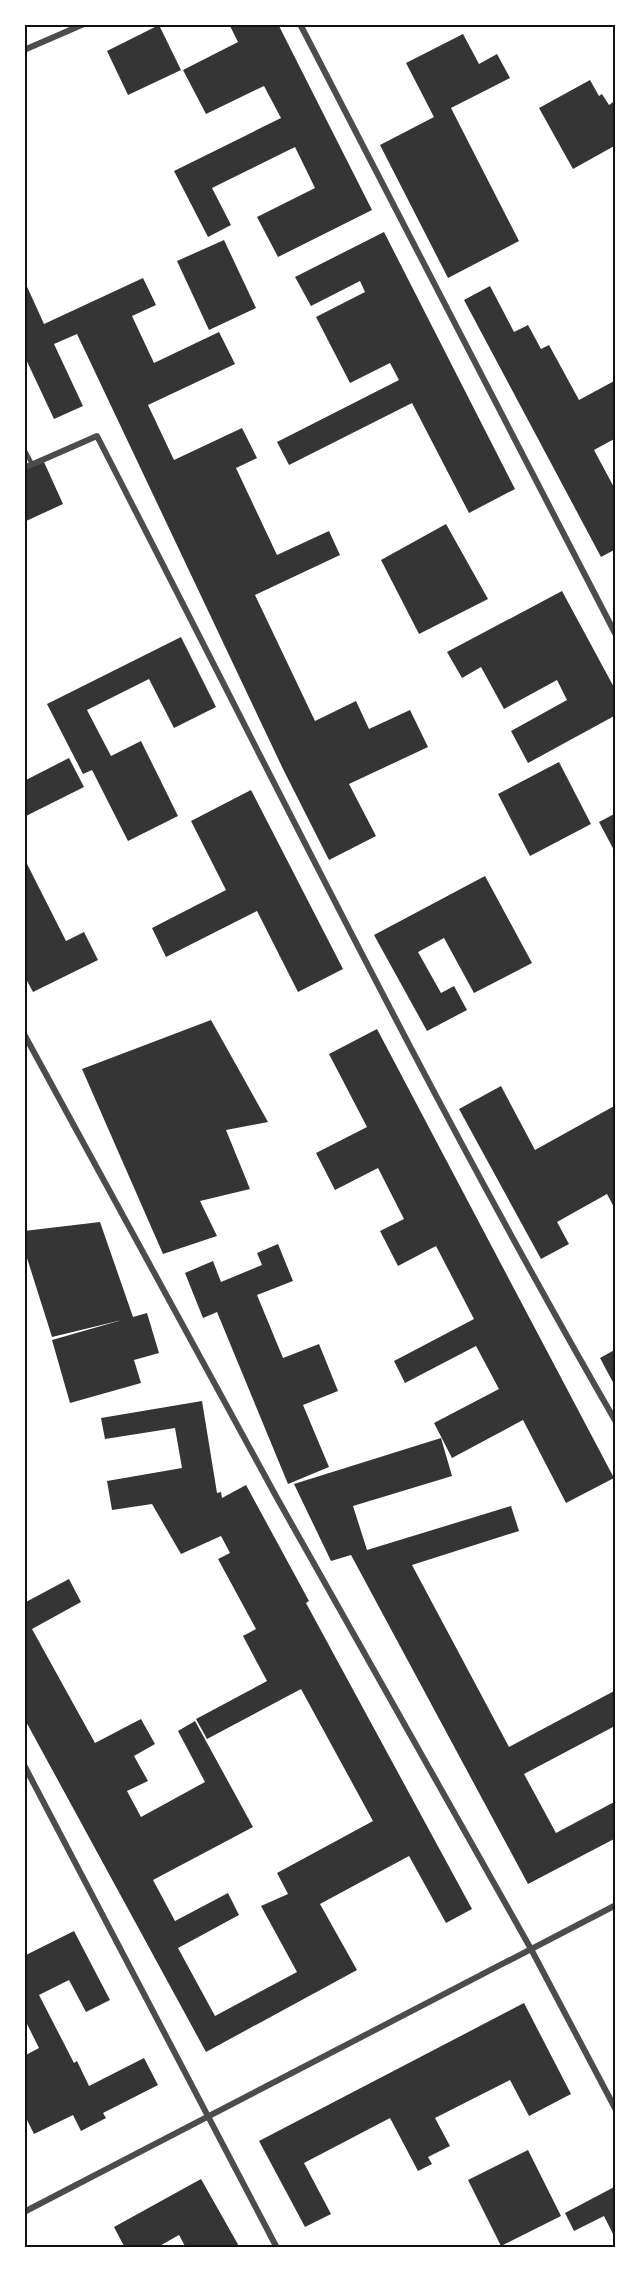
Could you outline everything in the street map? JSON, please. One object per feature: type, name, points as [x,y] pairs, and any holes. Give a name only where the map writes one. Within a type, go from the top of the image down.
[{"type":"street","points":[[24,50],[84,24]]},
{"type":"street","points":[[300,24],[616,635]]},
{"type":"street","points":[[24,468],[97,436],[451,1127],[532,1277],[616,1422]]},
{"type":"street","points":[[24,1034],[277,1498],[531,1949],[616,2110]]},
{"type":"street","points":[[24,1766],[277,2248]]},
{"type":"street","points":[[24,2212],[616,1905]]},
{"type":"lane","points":[[24,449],[32,464]]},
{"type":"building","points":[[229,24],[278,24],[372,210],[278,257],[257,217],[315,188],[295,147],[212,188],[231,225],[208,237],[174,171],[281,118],[264,86],[206,114],[183,70],[238,42]]},
{"type":"building","points":[[159,25],[181,70],[128,95],[107,51]]},
{"type":"building","points":[[463,34],[479,64],[497,54],[510,78],[451,108],[519,241],[448,278],[380,145],[434,117],[406,63]]},
{"type":"building","points":[[590,80],[599,96],[602,94],[609,105],[616,100],[616,145],[573,169],[539,108]]},
{"type":"building","points":[[384,232],[515,489],[469,513],[412,403],[289,465],[277,442],[399,380],[390,363],[350,383],[316,317],[365,292],[360,281],[311,306],[295,277]]},
{"type":"building","points":[[224,240],[256,308],[209,330],[177,261]]},
{"type":"building","points":[[143,278],[156,305],[132,316],[154,363],[219,332],[235,364],[148,405],[174,460],[242,428],[257,458],[236,468],[277,555],[329,531],[340,555],[255,595],[315,721],[356,701],[369,729],[410,710],[428,747],[349,784],[376,836],[329,860],[283,769],[77,334],[54,344],[83,406],[54,419],[24,355],[24,280],[44,324]]},
{"type":"building","points":[[490,286],[514,332],[528,325],[541,349],[549,345],[579,400],[616,380],[616,438],[594,450],[616,491],[616,549],[601,557],[464,300]]},
{"type":"building","points":[[44,462],[63,504],[24,522],[24,470]]},
{"type":"building","points":[[446,524],[488,599],[419,634],[381,560]]},
{"type":"building","points":[[562,591],[616,691],[616,715],[528,763],[511,731],[567,700],[557,680],[504,709],[481,667],[462,678],[447,652]]},
{"type":"building","points":[[181,637],[216,707],[174,728],[149,679],[87,710],[111,756],[141,741],[178,816],[128,841],[92,770],[83,774],[47,704]]},
{"type":"building","points":[[69,758],[84,787],[24,817],[24,781]]},
{"type":"building","points":[[559,762],[591,824],[530,856],[498,794]]},
{"type":"building","points":[[251,790],[343,969],[298,992],[257,911],[166,957],[152,928],[226,890],[191,821]]},
{"type":"building","points":[[616,813],[616,854],[599,822]]},
{"type":"building","points":[[24,858],[66,941],[84,932],[98,960],[33,992],[24,975]]},
{"type":"building","points":[[485,876],[532,963],[474,993],[444,938],[418,952],[441,993],[454,986],[467,1010],[427,1031],[374,935]]},
{"type":"building","points":[[211,1020],[268,1122],[226,1130],[250,1189],[200,1201],[217,1236],[163,1254],[82,1069]]},
{"type":"building","points":[[377,1029],[614,1478],[566,1503],[523,1420],[452,1458],[434,1423],[499,1389],[476,1346],[405,1383],[394,1361],[474,1319],[436,1246],[398,1266],[380,1231],[404,1219],[378,1168],[335,1190],[316,1153],[367,1127],[329,1054]]},
{"type":"building","points":[[501,1086],[535,1150],[616,1105],[616,1211],[607,1194],[557,1222],[569,1244],[541,1259],[459,1109]]},
{"type":"building","points":[[100,1222],[133,1317],[147,1313],[159,1353],[134,1360],[141,1383],[70,1403],[52,1340],[122,1320],[52,1337],[27,1258],[24,1258],[24,1231]]},
{"type":"building","points":[[278,1244],[293,1281],[257,1295],[283,1358],[319,1344],[338,1391],[303,1405],[329,1467],[288,1484],[217,1312],[203,1318],[185,1273],[213,1261],[221,1282],[262,1265],[257,1253]]},
{"type":"building","points":[[616,1349],[616,1388],[600,1358]]},
{"type":"building","points":[[202,1401],[217,1493],[221,1492],[222,1498],[246,1485],[309,1601],[306,1603],[472,1909],[446,1923],[409,1856],[320,1904],[357,1970],[206,2052],[24,1718],[24,1603],[69,1579],[81,1602],[32,1629],[95,1743],[141,1719],[155,1744],[134,1756],[148,1781],[127,1791],[141,1817],[205,1782],[178,1731],[195,1721],[253,1827],[153,1880],[175,1921],[228,1893],[239,1915],[178,1948],[215,2016],[297,1972],[261,1906],[288,1894],[277,1873],[373,1821],[301,1689],[207,1739],[196,1719],[267,1681],[243,1636],[256,1629],[218,1559],[230,1553],[221,1536],[181,1554],[152,1504],[112,1510],[107,1481],[182,1468],[175,1428],[105,1439],[101,1418]]},
{"type":"building","points":[[441,1438],[452,1476],[353,1506],[367,1550],[511,1506],[519,1531],[412,1565],[509,1747],[616,1690],[616,1734],[613,1727],[524,1774],[556,1833],[616,1801],[616,1838],[528,1884],[351,1555],[331,1561],[294,1484]]},
{"type":"building","points":[[74,1931],[110,2000],[86,2012],[69,1980],[39,1995],[74,2063],[77,2061],[89,2086],[144,2058],[158,2085],[103,2113],[106,2118],[81,2131],[73,2115],[34,2134],[24,2114],[24,2056],[39,2048],[24,2018],[24,1956]]},
{"type":"building","points":[[524,2003],[571,2094],[529,2116],[510,2080],[435,2118],[450,2146],[428,2157],[432,2164],[418,2171],[390,2118],[304,2163],[331,2214],[305,2227],[259,2141]]},
{"type":"building","points":[[528,2150],[561,2216],[501,2246],[468,2180]]},
{"type":"building","points":[[201,2179],[240,2248],[186,2248],[179,2235],[156,2248],[125,2248],[114,2227]]},
{"type":"building","points":[[616,2186],[616,2240],[604,2216],[574,2231],[565,2213]]}]
